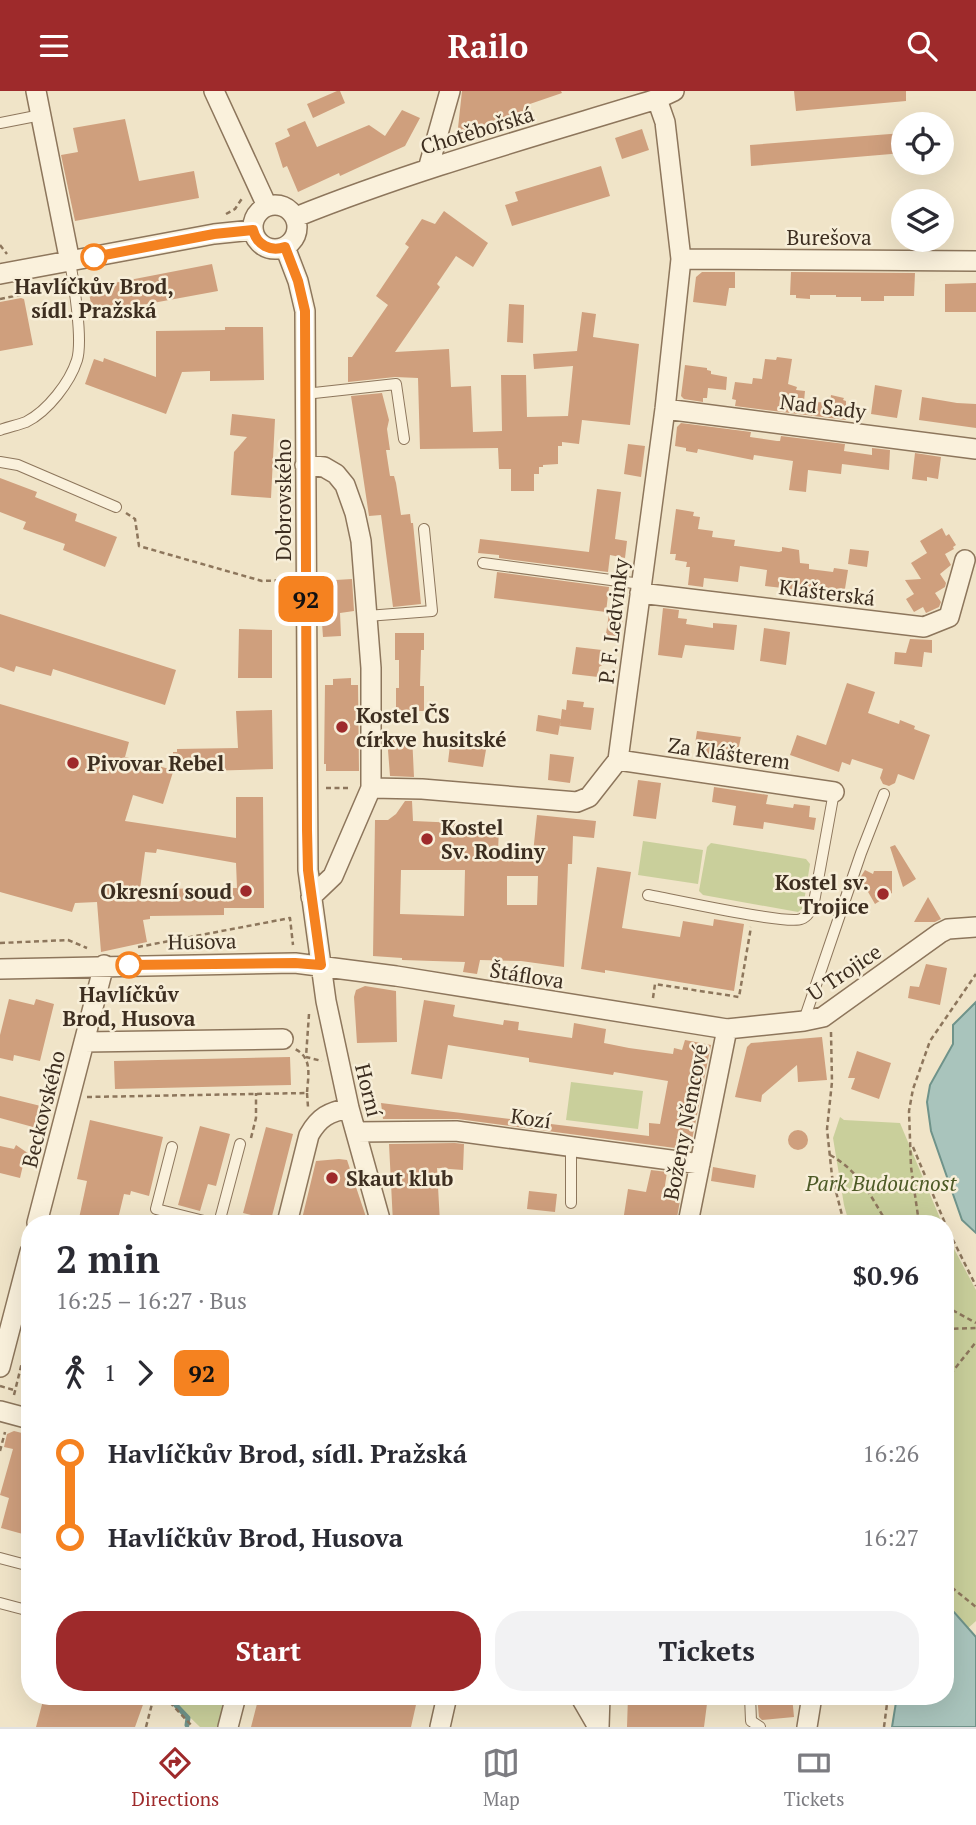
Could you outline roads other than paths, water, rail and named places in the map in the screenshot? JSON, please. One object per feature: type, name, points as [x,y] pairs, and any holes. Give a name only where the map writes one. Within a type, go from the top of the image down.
[{"type":"street","points":[[36,91],[70,262]]},
{"type":"street","points":[[214,91],[267,206]]},
{"type":"street","points":[[428,169],[450,91]]},
{"type":"street","name":"Chotěbořská","points":[[296,218],[349,195],[665,95]]},
{"type":"street","name":"P. F. Ledvinky","points":[[618,760],[665,409],[681,259],[665,95]]},
{"type":"street","points":[[281,205],[290,210],[296,218],[296,235],[285,247],[265,247],[257,240],[253,230],[256,216],[267,206],[281,205]]},
{"type":"street","points":[[0,275],[214,234],[253,230]]},
{"type":"street","name":"Dobrovského","points":[[285,247],[298,281],[305,311],[308,870],[321,965]]},
{"type":"street","name":"Burešova","points":[[681,259],[976,261]]},
{"type":"street","name":"Nad Sady","points":[[665,409],[976,449]]},
{"type":"street","points":[[305,465],[324,467],[336,474],[345,485],[359,527],[371,668],[371,788],[333,876],[311,897]]},
{"type":"street","name":"Klášterská","points":[[640,589],[925,627],[950,617],[965,560]]},
{"type":"street","points":[[371,788],[422,789],[577,802],[589,797],[618,760]]},
{"type":"street","name":"Za Klášterem","points":[[618,760],[834,792]]},
{"type":"street","name":"U Trojice","points":[[727,1029],[823,1017],[940,933],[948,929],[976,927]]},
{"type":"street","name":"Husova","points":[[0,969],[104,965],[321,965]]},
{"type":"street","name":"Beckovského","points":[[39,1215],[104,965]]},
{"type":"street","name":"Horní","points":[[321,965],[349,1108],[380,1215]]},
{"type":"street","name":"Štáflova","points":[[321,965],[727,1029]]},
{"type":"street","name":"Boženy Němcové","points":[[690,1215],[727,1029]]},
{"type":"street","points":[[84,1042],[283,1039]]},
{"type":"street","points":[[289,1215],[309,1135],[324,1116],[349,1108]]},
{"type":"street","name":"Kozí","points":[[356,1132],[456,1131],[700,1164]]},
{"type":"street","points":[[0,1367],[21,1286]]},
{"type":"street","points":[[0,1411],[21,1417]]},
{"type":"street","points":[[228,1727],[234,1705]]},
{"type":"street","points":[[440,1727],[445,1705]]},
{"type":"street","points":[[585,1705],[598,1727]]},
{"type":"street","points":[[598,1727],[599,1705]]},
{"type":"street","points":[[807,1727],[811,1705]]},
{"type":"lane","points":[[0,123],[41,115]]},
{"type":"lane","points":[[0,430],[27,421],[50,403],[78,359],[79,338],[70,262]]},
{"type":"lane","points":[[305,394],[396,384],[404,439]]},
{"type":"lane","points":[[0,462],[18,465],[116,507]]},
{"type":"lane","points":[[367,616],[432,611],[424,529]]},
{"type":"lane","points":[[483,563],[640,589]]},
{"type":"lane","points":[[648,895],[753,915],[794,921],[803,919],[814,902],[834,792]]},
{"type":"lane","points":[[804,1021],[884,794]]},
{"type":"lane","points":[[221,1215],[240,1144]]},
{"type":"lane","points":[[571,1146],[571,1203]]},
{"type":"lane","points":[[172,1147],[156,1209],[180,1215]]},
{"type":"lane","points":[[0,1558],[21,1564]]},
{"type":"lane","points":[[0,1603],[21,1609]]},
{"type":"lane","points":[[750,1705],[751,1721],[760,1727]]},
{"type":"water","points":[[976,1002],[976,1233],[962,1220],[931,1131],[927,1102],[930,1085],[953,1044],[953,1025]]},
{"type":"water","points":[[954,1612],[976,1637],[976,1727],[892,1727],[896,1705],[954,1705]]},
{"type":"waterway","points":[[176,1705],[188,1718],[187,1725]]},
{"type":"place","name":"Havlíčkův Brod, sídl. Pražská","points":[[94,257]]},
{"type":"place","name":"Kostel ČS církve husitské","points":[[342,727]]},
{"type":"place","name":"Pivovar Rebel","points":[[73,763]]},
{"type":"place","name":"Kostel Sv. Rodiny","points":[[427,839]]},
{"type":"place","name":"Okresní soud","points":[[246,891]]},
{"type":"place","name":"Kostel sv. Trojice","points":[[883,894]]},
{"type":"place","name":"Havlíčkův Brod, Husova","points":[[129,965]]},
{"type":"place","name":"Skaut klub","points":[[332,1178]]},
{"type":"park label","name":"Park Budoucnost","points":[[881,1183]]}]
